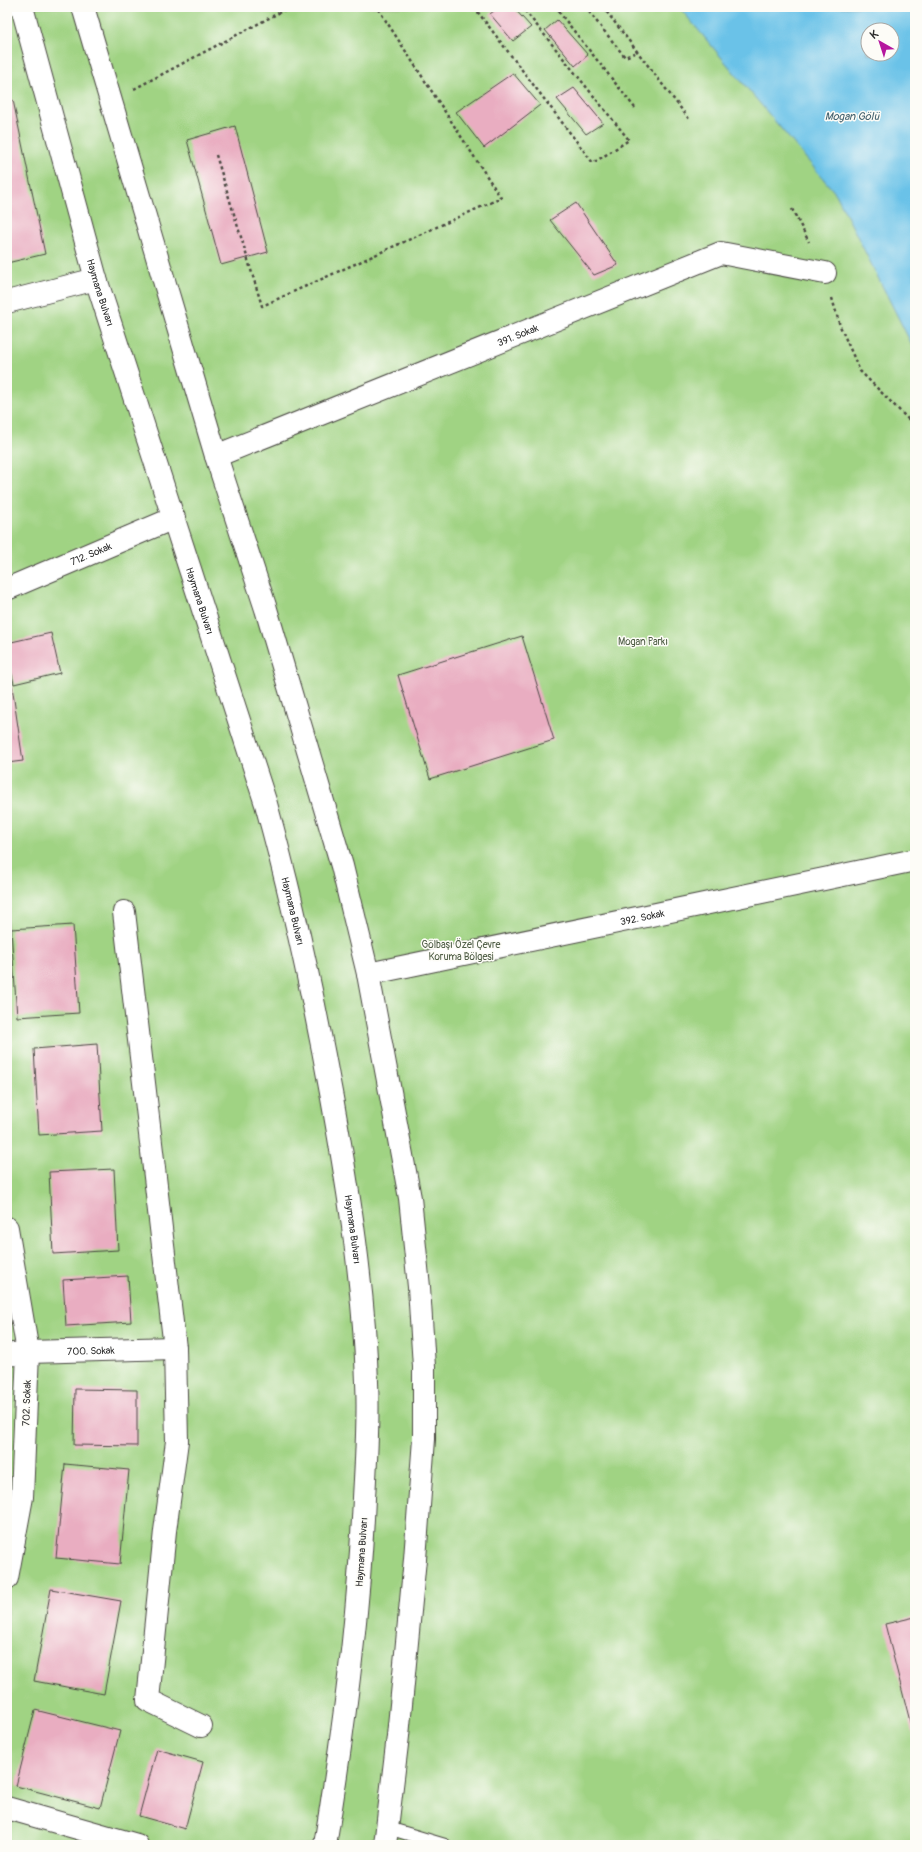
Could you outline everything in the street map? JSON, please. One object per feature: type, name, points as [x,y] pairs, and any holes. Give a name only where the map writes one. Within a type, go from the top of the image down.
[{"type":"main road","name":"Haymana Bulvarı","points":[[22,7],[96,279],[266,804],[283,867],[315,1007],[350,1200],[362,1296],[367,1383],[367,1447],[361,1565],[342,1742],[325,1845]]},
{"type":"main road","points":[[83,7],[216,456],[266,609],[342,866],[368,974],[410,1198],[419,1287],[424,1367],[424,1439],[415,1559],[387,1836]]},
{"type":"main road","name":"391. Sokak","points":[[216,456],[721,253],[825,273]]},
{"type":"main road","points":[[7,302],[96,279]]},
{"type":"main road","name":"712. Sokak","points":[[7,589],[174,518]]},
{"type":"main road","name":"392. Sokak","points":[[368,974],[915,860]]},
{"type":"main road","points":[[124,912],[175,1348],[177,1442],[165,1532],[148,1700],[201,1726]]},
{"type":"main road","name":"702. Sokak","points":[[7,1228],[17,1353],[22,1497],[7,1578]]},
{"type":"main road","name":"700. Sokak","points":[[17,1353],[175,1348]]},
{"type":"main road","points":[[7,1808],[137,1845]]},
{"type":"lane","points":[[387,1836],[445,1845]]},
{"type":"path","points":[[216,155],[262,306],[501,198],[377,7]]},
{"type":"path","points":[[474,7],[593,163],[629,140],[522,7]]},
{"type":"path","points":[[555,7],[634,108]]},
{"type":"path","points":[[558,11],[563,7]]},
{"type":"path","points":[[584,7],[625,57],[637,52]]},
{"type":"path","points":[[603,7],[689,118]]},
{"type":"path","points":[[110,101],[288,8]]},
{"type":"path","points":[[792,209],[825,273],[840,326],[860,371],[915,426]]},
{"type":"green space","name":"Gölbaşı Özel Çevre Koruma Bölgesi","points":[[7,7],[915,7],[915,1845],[7,1845]]},
{"type":"water","name":"Mogan Gölü","points":[[679,7],[915,7],[915,351],[836,194]]},
{"type":"building","points":[[499,7],[513,7],[531,27],[513,41],[490,14]]},
{"type":"building","points":[[557,20],[588,55],[575,66],[545,30]]},
{"type":"building","points":[[513,73],[540,105],[484,148],[456,112]]},
{"type":"building","points":[[574,88],[603,123],[586,134],[557,99]]},
{"type":"building","points":[[13,100],[45,254],[7,263],[7,101]]},
{"type":"building","points":[[235,126],[268,252],[221,265],[187,140]]},
{"type":"building","points":[[576,203],[618,265],[594,275],[550,220]]},
{"type":"building","points":[[51,633],[60,673],[14,684],[7,652],[7,643]]},
{"type":"building","points":[[522,636],[554,740],[430,779],[398,675]]},
{"type":"building","points":[[7,686],[12,686],[23,761],[7,763]]},
{"type":"building","points":[[73,925],[79,1013],[17,1017],[11,929]]},
{"type":"building","points":[[97,1044],[102,1131],[39,1135],[34,1049]]},
{"type":"building","points":[[114,1169],[118,1250],[53,1254],[49,1172]]},
{"type":"building","points":[[128,1276],[131,1322],[66,1326],[63,1280]]},
{"type":"building","points":[[75,1389],[137,1390],[137,1446],[74,1445]]},
{"type":"building","points":[[65,1464],[129,1470],[120,1564],[56,1558]]},
{"type":"building","points":[[51,1589],[121,1601],[104,1694],[34,1681]]},
{"type":"building","points":[[915,1617],[915,1737],[914,1737],[885,1624]]},
{"type":"building","points":[[35,1710],[120,1731],[100,1808],[16,1786]]},
{"type":"building","points":[[157,1749],[203,1762],[185,1829],[139,1816]]},
{"type":"park label","name":"Mogan Parkı","points":[[643,641]]}]
